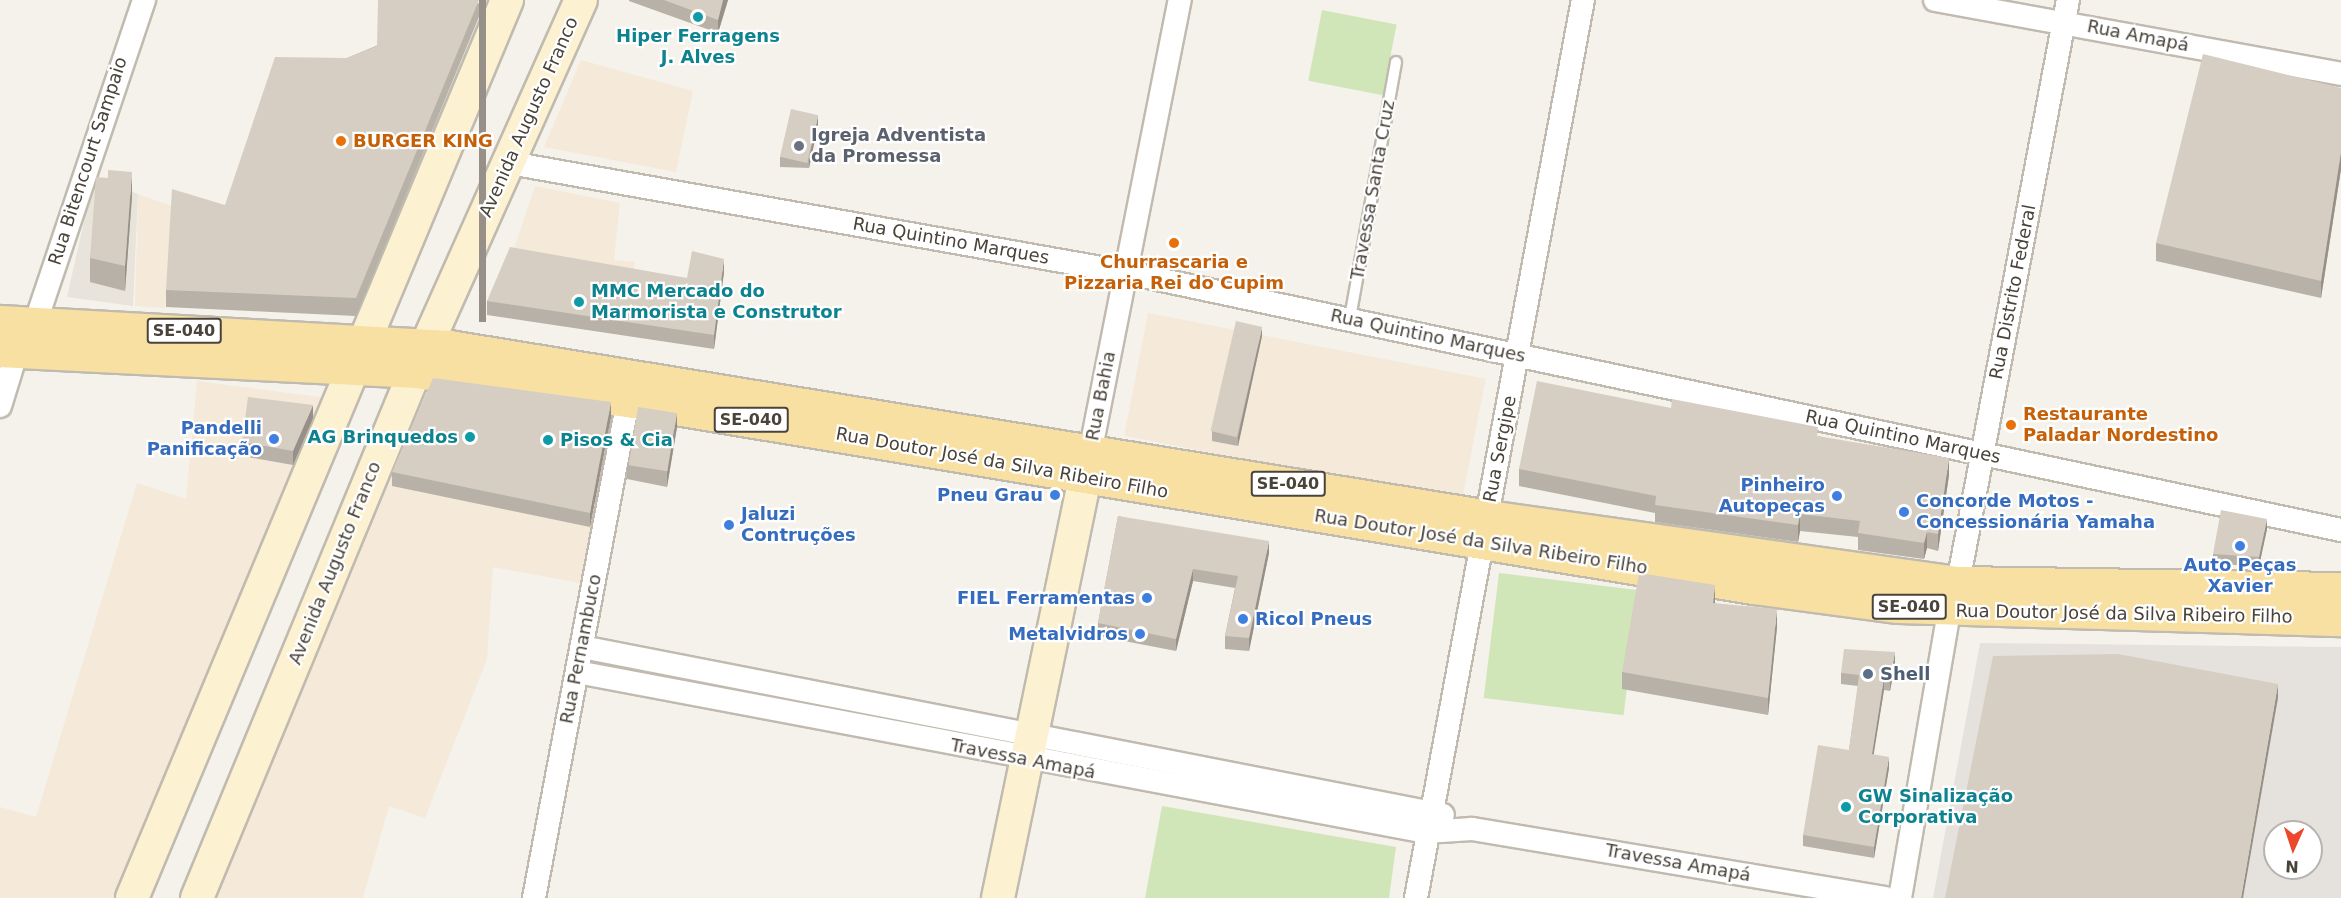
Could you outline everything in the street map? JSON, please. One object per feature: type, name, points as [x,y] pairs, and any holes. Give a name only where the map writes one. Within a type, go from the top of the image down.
[{"type":"main road","points":[[132,898],[507,0]]},
{"type":"main road","name":"Avenida Augusto Franco","points":[[197,898],[421,358],[581,0]]},
{"type":"main road","name":"SE-040","points":[[0,322],[421,358]]},
{"type":"main road","name":"SE-040","points":[[9,350],[361,353]]},
{"type":"main road","name":"Rua Doutor José da Silva Ribeiro Filho","points":[[421,358],[628,400],[1088,465]]},
{"type":"main road","name":"Rua Doutor José da Silva Ribeiro Filho","points":[[421,358],[1484,530],[1953,597],[2341,619]]},
{"type":"main road","name":"Rua Bahia","points":[[998,898],[1027,745],[1088,465]]},
{"type":"main road","name":"Rua Doutor José da Silva Ribeiro Filho","points":[[1953,597],[2341,588]]},
{"type":"street","name":"Rua Bitencourt Sampaio","points":[[35,324],[144,0]]},
{"type":"street","name":"Rua Bahia","points":[[1088,465],[1124,272],[1180,0]]},
{"type":"street","name":"Rua Sergipe","points":[[1416,898],[1426,832],[1518,356],[1583,0]]},
{"type":"street","name":"Rua Amapá","points":[[1935,0],[2341,74]]},
{"type":"street","name":"Rua Distrito Federal","points":[[1900,898],[1953,597],[2068,0]]},
{"type":"street","name":"Rua Quintino Marques","points":[[510,163],[1124,272],[1350,318],[1518,356],[2341,530]]},
{"type":"street","points":[[0,406],[9,350]]},
{"type":"street","name":"Rua Pernambuco","points":[[534,898],[628,400]]},
{"type":"street","name":"Travessa Amapá","points":[[582,647],[1426,832],[1472,829],[1885,898]]},
{"type":"street","name":"Travessa Amapá","points":[[577,672],[1431,809],[1472,829]]},
{"type":"lane","name":"Travessa Santa Cruz","points":[[1350,318],[1396,62]]},
{"type":"shaded area","points":[[581,60],[693,91],[676,172],[544,147]]},
{"type":"shaded area","points":[[94,177],[138,194],[133,306],[67,297]]},
{"type":"shaded area","points":[[535,186],[620,203],[614,260],[635,262],[632,282],[510,261]]},
{"type":"shaded area","points":[[138,194],[172,206],[165,308],[135,306]]},
{"type":"shaded area","points":[[1148,313],[1486,379],[1462,501],[1124,436]]},
{"type":"shaded area","points":[[432,380],[617,410],[585,584],[493,567],[487,659],[425,818],[389,806],[363,898],[216,898]]},
{"type":"shaded area","points":[[197,381],[328,398],[119,898],[0,898],[0,807],[36,817],[137,483],[186,499]]},
{"type":"shaded area","points":[[1980,643],[2341,647],[2341,898],[1933,898]]},
{"type":"green space","points":[[1322,10],[1397,25],[1383,95],[1308,81]]},
{"type":"green space","points":[[1499,573],[1639,590],[1624,715],[1484,698]]},
{"type":"green space","points":[[1162,806],[1396,847],[1389,898],[1145,898]]},
{"type":"building","name":"BURGER KING","points":[[378,0],[479,0],[356,298],[166,290],[172,189],[225,205],[275,57],[347,58],[377,46]]},
{"type":"building","points":[[664,0],[723,0],[718,20]]},
{"type":"building","points":[[2203,54],[2341,88],[2341,152],[2321,281],[2156,243]]},
{"type":"building","name":"Igreja Adventista da Promessa","points":[[791,109],[818,115],[807,163],[780,157]]},
{"type":"building","points":[[108,170],[132,172],[125,266],[90,258],[96,177],[108,178]]},
{"type":"building","points":[[510,247],[687,278],[692,251],[724,259],[714,335],[487,301]]},
{"type":"building","points":[[1236,321],[1262,327],[1237,437],[1211,431]]},
{"type":"building","points":[[433,378],[611,402],[590,513],[392,472]]},
{"type":"building","points":[[1537,381],[1671,408],[1672,399],[1818,427],[1817,436],[1949,458],[1938,534],[1927,532],[1924,543],[1858,533],[1860,521],[1800,514],[1798,525],[1655,505],[1656,496],[1519,469]]},
{"type":"building","name":"Pandelli Panificação","points":[[248,397],[313,405],[293,451],[242,442]]},
{"type":"building","points":[[638,407],[677,413],[667,471],[629,465]]},
{"type":"building","name":"Auto Peças Xavier","points":[[2221,510],[2267,519],[2259,557],[2213,554]]},
{"type":"building","points":[[1118,516],[1269,541],[1249,638],[1225,636],[1238,576],[1193,569],[1176,639],[1098,623]]},
{"type":"building","points":[[1639,573],[1715,585],[1713,603],[1777,609],[1768,698],[1622,672]]},
{"type":"building","points":[[1844,649],[1895,652],[1890,679],[1884,678],[1872,754],[1889,757],[1874,847],[1803,835],[1818,745],[1849,750],[1859,675],[1841,673]]},
{"type":"building","points":[[2118,654],[2278,684],[2241,898],[1945,898],[1993,656]]},
{"type":"waterway","points":[[608,666],[825,705]]},
{"type":"place","name":"Hiper Ferragens J. Alves","points":[[698,17]]},
{"type":"place","name":"BURGER KING","points":[[341,141]]},
{"type":"place","name":"Igreja Adventista da Promessa","points":[[799,146]]},
{"type":"place","name":"Churrascaria e Pizzaria Rei do Cupim","points":[[1174,243]]},
{"type":"place","name":"MMC Mercado do Marmorista e Construtor","points":[[579,302]]},
{"type":"place","name":"Restaurante Paladar Nordestino","points":[[2011,425]]},
{"type":"place","name":"AG Brinquedos","points":[[470,437]]},
{"type":"place","name":"Pandelli Panificação","points":[[274,439]]},
{"type":"place","name":"Pisos & Cia","points":[[548,440]]},
{"type":"place","name":"Pneu Grau","points":[[1055,495]]},
{"type":"place","name":"Pinheiro Autopeças","points":[[1837,496]]},
{"type":"place","name":"Concorde Motos - Concessionária Yamaha","points":[[1904,512]]},
{"type":"place","name":"Jaluzi Contruções","points":[[729,525]]},
{"type":"place","name":"Auto Peças Xavier","points":[[2240,546]]},
{"type":"place","name":"FIEL Ferramentas","points":[[1147,598]]},
{"type":"place","name":"Ricol Pneus","points":[[1243,619]]},
{"type":"place","name":"Metalvidros","points":[[1140,634]]},
{"type":"place","name":"Shell","points":[[1868,674]]},
{"type":"place","name":"GW Sinalização Corporativa","points":[[1846,807]]}]
